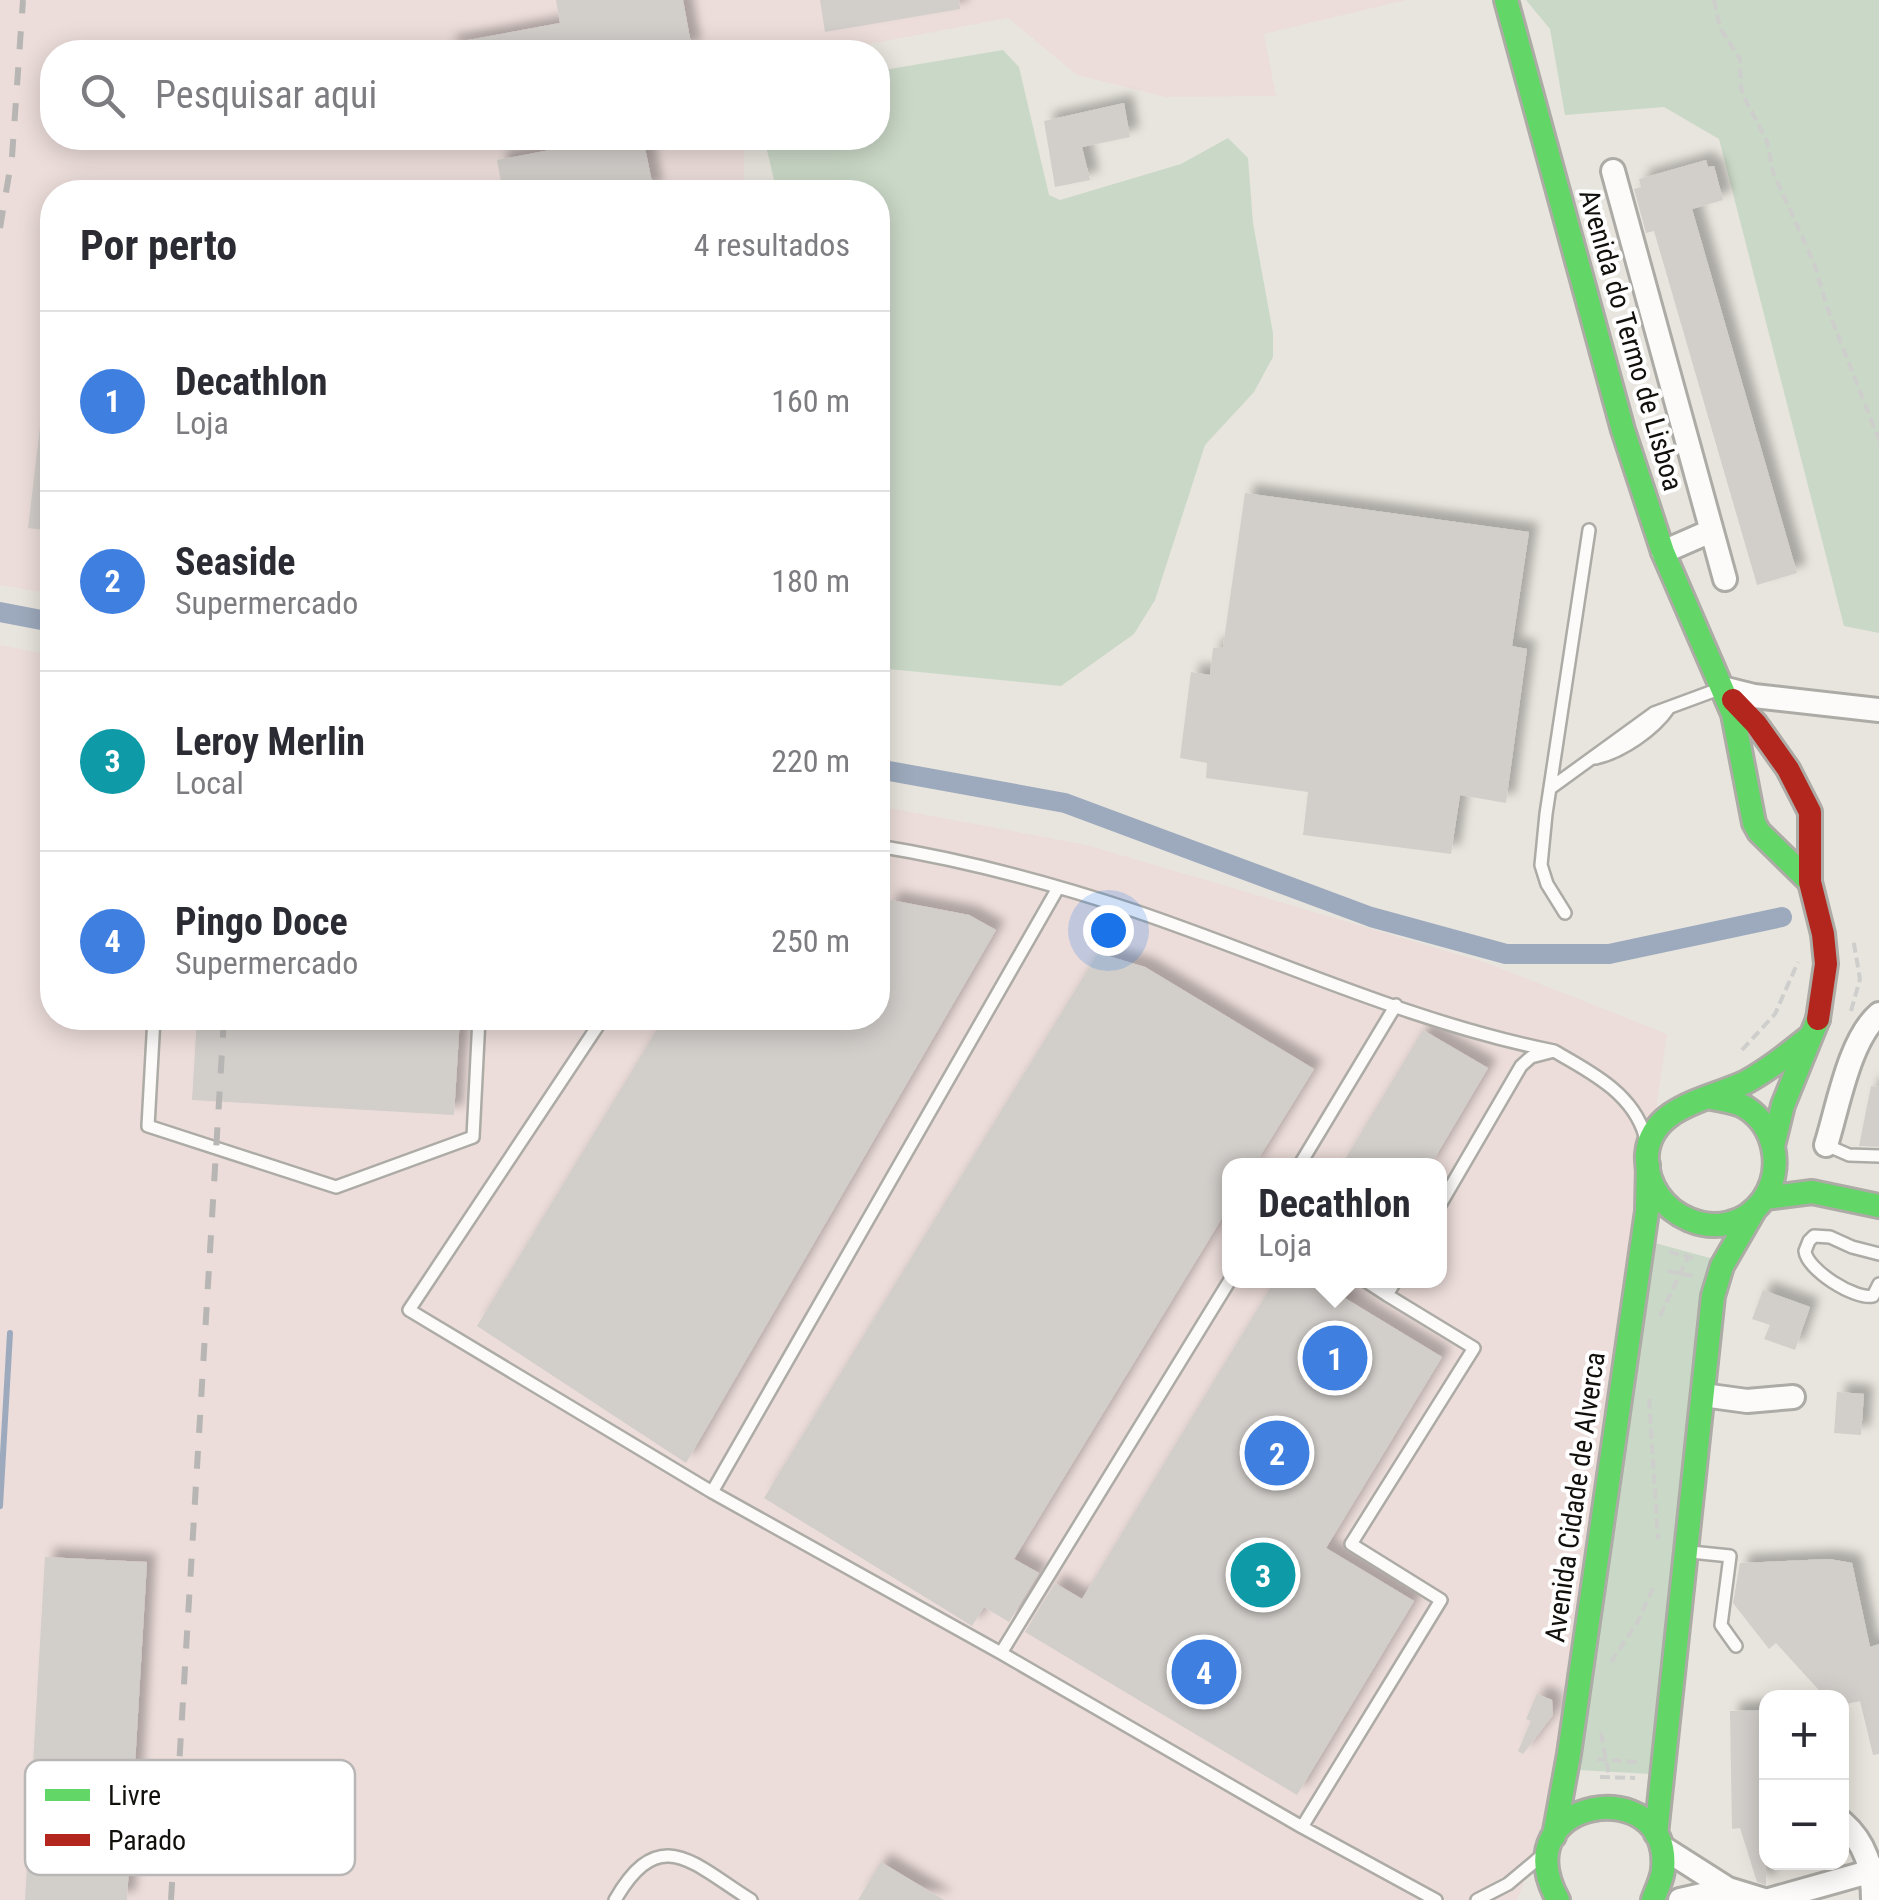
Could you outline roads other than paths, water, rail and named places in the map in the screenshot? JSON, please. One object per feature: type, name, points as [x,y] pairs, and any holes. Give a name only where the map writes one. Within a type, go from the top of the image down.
[{"type":"main road","name":"Avenida do Termo de Lisboa","points":[[1506,0],[1622,430],[1664,552],[1734,714],[1754,823],[1810,882]]},
{"type":"main road","name":"Avenida do Termo de Lisboa","points":[[1722,688],[1756,724],[1801,791],[1810,812],[1810,882],[1826,964],[1820,1014],[1783,1104],[1775,1149]]},
{"type":"main road","points":[[1808,1038],[1758,1075],[1669,1114],[1660,1125],[1648,1158],[1656,1192],[1674,1214],[1700,1225],[1730,1224],[1760,1204],[1812,1192]]},
{"type":"main road","points":[[1708,1098],[1749,1108],[1768,1129],[1794,1180],[1812,1192],[1879,1206]]},
{"type":"main road","points":[[1666,1899],[1659,1840],[1664,1766],[1718,1282],[1722,1266],[1776,1171],[1775,1149]]},
{"type":"main road","name":"Avenida Cidade de Alverca","points":[[1542,1900],[1567,1764],[1647,1211],[1648,1158]]},
{"type":"main road","points":[[1551,1842],[1572,1816],[1598,1806],[1625,1808],[1638,1814],[1659,1840]]},
{"type":"main road","points":[[1547,1874],[1558,1900]]},
{"type":"street","points":[[1613,171],[1725,579]]},
{"type":"street","points":[[1664,552],[1712,531]]},
{"type":"street","points":[[1722,688],[1754,696],[1879,710]]},
{"type":"street","points":[[1826,1145],[1857,1045],[1879,1014]]},
{"type":"street","points":[[1703,1395],[1747,1402],[1793,1397]]},
{"type":"street","points":[[1849,1828],[1876,1870],[1874,1900]]},
{"type":"street","points":[[1659,1840],[1728,1889],[1766,1900],[1876,1870]]},
{"type":"street","points":[[1666,1899],[1728,1889]]},
{"type":"lane","points":[[1564,913],[1547,884],[1542,866],[1589,530]]},
{"type":"lane","points":[[1552,787],[1654,714],[1722,688]]},
{"type":"lane","points":[[890,848],[954,858],[1135,911],[1318,980],[1507,1042],[1554,1051],[1597,1076],[1629,1106],[1642,1125],[1648,1158]]},
{"type":"lane","points":[[712,1492],[1058,888]]},
{"type":"lane","points":[[1304,1158],[1396,1005]]},
{"type":"lane","points":[[153,1030],[148,1126],[336,1187],[474,1138],[479,1030]]},
{"type":"lane","points":[[595,1030],[410,1310],[712,1492],[1001,1653],[1302,1828],[1436,1900]]},
{"type":"lane","points":[[1447,1192],[1521,1066],[1531,1057],[1554,1051]]},
{"type":"lane","points":[[1826,1145],[1849,1155],[1879,1156]]},
{"type":"lane","points":[[1879,1254],[1822,1236],[1809,1241],[1805,1252],[1810,1266],[1858,1296],[1873,1296],[1879,1284]]},
{"type":"lane","points":[[1001,1653],[1225,1288]]},
{"type":"lane","points":[[1302,1828],[1442,1600],[1350,1544],[1474,1348],[1377,1288]]},
{"type":"lane","points":[[1388,1295],[1392,1288]]},
{"type":"lane","points":[[1687,1552],[1730,1556],[1721,1626],[1736,1646]]},
{"type":"lane","points":[[1477,1900],[1508,1884],[1551,1842]]},
{"type":"lane","points":[[615,1900],[640,1864],[668,1855],[682,1857],[751,1900]]},
{"type":"waterway","points":[[0,612],[40,620]]},
{"type":"waterway","points":[[890,771],[1065,803],[1371,917],[1506,954],[1609,954],[1782,917]]},
{"type":"waterway","points":[[0,1506],[10,1333]]},
{"type":"railway","points":[[0,228],[12,157],[23,0]]},
{"type":"railway","points":[[179,1760],[223,1030]]},
{"type":"railway","points":[[171,1900],[173,1875]]},
{"type":"place","name":"Decathlon","points":[[1335,1358]]},
{"type":"place","name":"Seaside","points":[[1277,1453]]},
{"type":"place","name":"Leroy Merlin","points":[[1263,1575]]},
{"type":"place","name":"Pingo Doce","points":[[1204,1672]]}]
